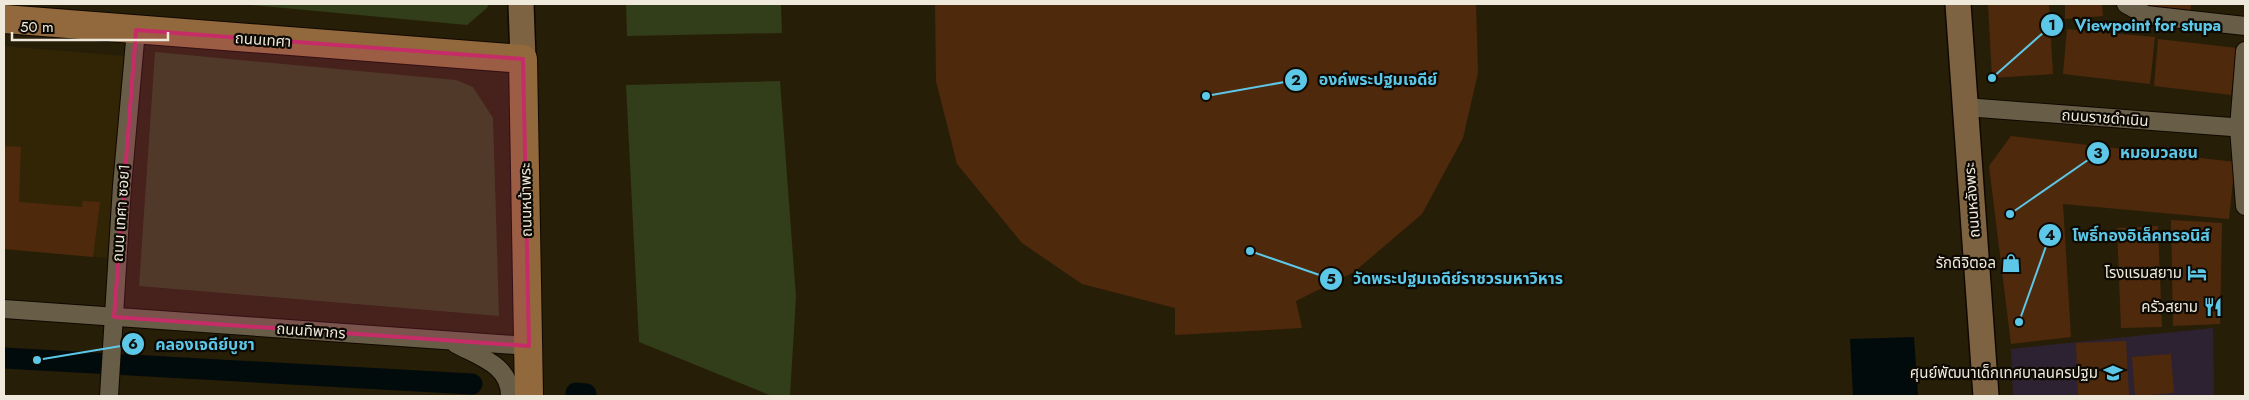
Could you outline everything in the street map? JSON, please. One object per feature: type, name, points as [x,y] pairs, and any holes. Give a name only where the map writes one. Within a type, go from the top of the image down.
[{"type":"main road","name":"ถนนหน้าพระ","points":[[521,4],[529,396]]},
{"type":"main road","name":"ถนนหลังพระ","points":[[1958,4],[1986,396]]},
{"type":"main road","name":"ถนนเทศา","points":[[4,19],[523,59]]},
{"type":"street","points":[[2126,4],[2146,14],[2245,26]]},
{"type":"street","name":"ถนน เทศา ซอย1","points":[[109,396],[122,186],[136,30]]},
{"type":"street","points":[[2245,52],[2242,128],[2245,206]]},
{"type":"street","name":"ถนนราชดำเนิน","points":[[1965,107],[2242,128]]},
{"type":"street","name":"ถนนทิพากร","points":[[4,309],[114,326],[452,341],[528,357]]},
{"type":"street","points":[[452,341],[496,366],[506,376],[510,396]]},
{"type":"highlighted area","points":[[136,30],[523,59],[529,346],[114,317]]},
{"type":"shaded area","points":[[4,46],[125,56],[107,258],[4,249]]},
{"type":"shaded area","name":"ศุนย์พัฒนาเด็กเทศบาลนครปฐม","points":[[2213,328],[2214,396],[2013,396],[2011,349]]},
{"type":"shaded area","points":[[1914,337],[1918,396],[1853,396],[1850,339]]},
{"type":"green space","points":[[240,4],[489,4],[487,8],[467,25]]},
{"type":"green space","points":[[626,4],[781,4],[782,33],[627,36]]},
{"type":"green space","points":[[155,52],[456,80],[473,87],[493,118],[499,316],[139,286]]},
{"type":"green space","points":[[780,81],[796,297],[790,396],[772,396],[639,342],[626,85]]},
{"type":"building","points":[[935,4],[1476,4],[1478,73],[1463,138],[1422,214],[1354,272],[1296,301],[1302,328],[1175,335],[1175,308],[1082,284],[1022,243],[957,164],[936,81]]},
{"type":"building","points":[[1988,4],[2049,4],[2053,74],[1992,78]]},
{"type":"building","points":[[2065,4],[2102,4],[2103,16],[2065,19]]},
{"type":"building","points":[[2137,4],[2191,4],[2190,15],[2137,6]]},
{"type":"building","points":[[2067,29],[2155,37],[2150,84],[2063,74]]},
{"type":"building","points":[[2158,39],[2237,48],[2231,95],[2154,86]]},
{"type":"building","points":[[2011,136],[2235,162],[2229,219],[2063,204],[2071,337],[2011,344],[1989,166]]},
{"type":"building","points":[[4,146],[21,147],[19,202],[82,207],[83,201],[100,202],[93,257],[4,249]]},
{"type":"building","name":"โรงแรมสยาม","points":[[2171,220],[2222,223],[2220,324],[2173,326]]},
{"type":"building","points":[[2158,226],[2162,327],[2121,328],[2117,228]]},
{"type":"building","points":[[2126,341],[2129,396],[2078,396],[2076,343]]},
{"type":"building","points":[[2171,354],[2174,393],[2135,396],[2132,357]]},
{"type":"waterway","points":[[4,358],[472,384]]},
{"type":"waterway","points":[[576,393],[586,394],[586,396]]},
{"type":"place","name":"Viewpoint for stupa","points":[[1992,78]]},
{"type":"place","name":"องค์พระปฐมเจดีย์","points":[[1206,96]]},
{"type":"place","name":"หมอมวลชน","points":[[2010,214]]},
{"type":"place","name":"วัดพระปฐมเจดีย์ราชวรมหาวิหาร","points":[[1250,251]]},
{"type":"place","name":"รักดิจิตอล","points":[[2011,263]]},
{"type":"place","name":"โรงแรมสยาม","points":[[2197,273]]},
{"type":"place","name":"ครัวสยาม","points":[[2213,307]]},
{"type":"place","name":"โพธิ์ทองอิเล็คทรอนิส์","points":[[2019,322]]},
{"type":"place","name":"คลองเจดีย์บูชา","points":[[37,360]]},
{"type":"place","name":"ศุนย์พัฒนาเด็กเทศบาลนครปฐม","points":[[2113,373]]}]
